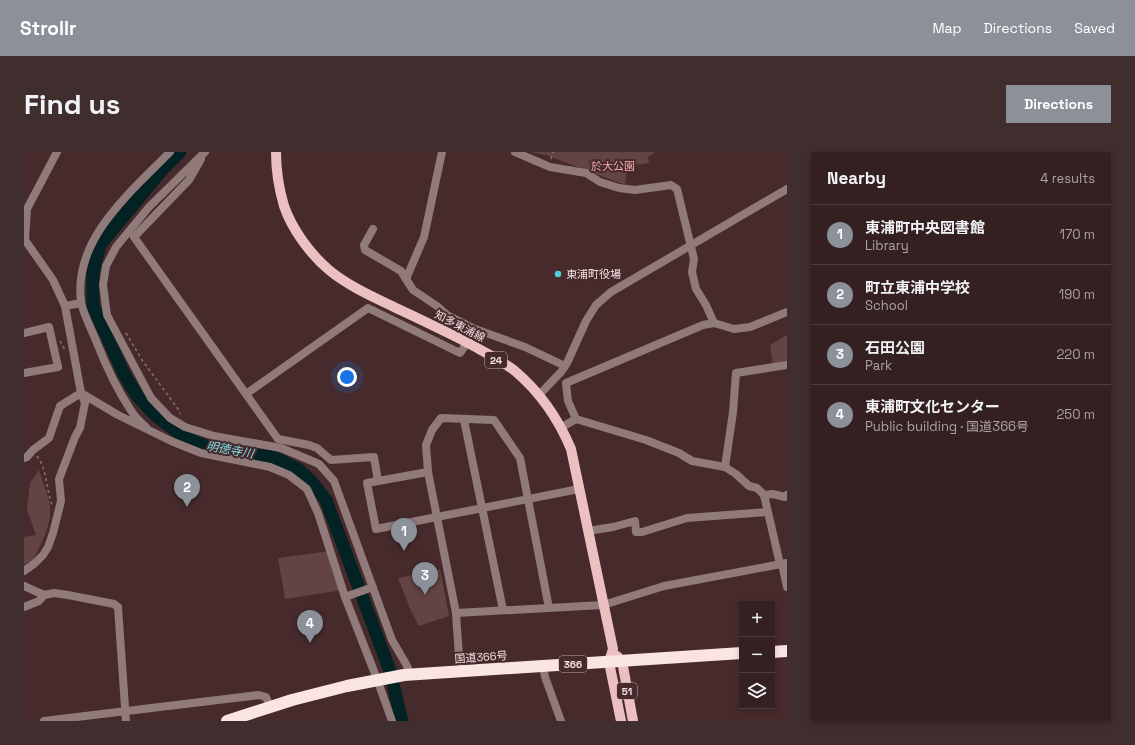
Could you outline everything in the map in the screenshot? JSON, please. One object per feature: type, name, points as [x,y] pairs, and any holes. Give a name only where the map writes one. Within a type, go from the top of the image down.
[{"type":"highway","points":[[775,652],[787,651]]},
{"type":"highway","name":"国道366号","points":[[229,721],[270,707],[340,688],[380,679],[407,675],[739,653]]},
{"type":"main road","name":"知多東浦線","points":[[276,152],[276,165],[284,206],[299,234],[317,258],[329,270],[373,297],[466,342],[514,371],[552,410],[571,448],[612,649],[609,662]]},
{"type":"main road","name":"知多東浦線","points":[[612,649],[622,661]]},
{"type":"main road","name":"51","points":[[622,661],[633,721]]},
{"type":"main road","name":"51","points":[[609,662],[621,721]]},
{"type":"street","points":[[24,571],[34,564],[48,547],[57,517],[60,500],[59,479],[80,428],[86,403],[81,394],[65,306],[53,280],[26,240],[27,209],[57,152]]},
{"type":"street","points":[[149,431],[130,410],[101,354],[81,303],[79,283],[83,263],[92,241],[117,207],[170,152]]},
{"type":"street","points":[[205,152],[189,180],[134,237],[278,439],[317,448],[332,460],[374,457],[378,482]]},
{"type":"street","points":[[205,152],[149,207],[116,247],[106,266],[103,285],[107,315],[151,398],[170,418],[185,427],[214,436],[281,448],[319,464],[334,481],[392,640],[407,675]]},
{"type":"street","points":[[406,278],[424,237],[442,152]]},
{"type":"street","points":[[515,152],[550,167],[586,173],[600,182],[619,188],[634,190],[671,185],[677,189],[692,246],[694,259],[692,272],[696,289],[714,323]]},
{"type":"street","points":[[539,395],[561,372],[586,321],[596,305],[611,292],[692,246],[787,189]]},
{"type":"street","points":[[373,229],[364,245],[365,250],[400,271],[413,290],[437,306],[447,315],[475,330],[524,347],[565,366]]},
{"type":"street","points":[[65,306],[81,303]]},
{"type":"street","points":[[246,394],[368,308],[460,353],[466,342]]},
{"type":"street","points":[[576,420],[568,401],[566,383],[703,325],[714,323],[734,329],[750,327],[787,312]]},
{"type":"street","points":[[24,333],[50,328],[58,367],[24,373]]},
{"type":"street","points":[[725,467],[733,412],[736,373],[787,365]]},
{"type":"street","points":[[81,394],[118,416],[201,453],[270,467],[289,475],[307,489],[318,513],[345,597],[380,679],[389,720]]},
{"type":"street","points":[[24,458],[49,438],[60,406],[81,394]]},
{"type":"street","points":[[460,671],[456,613],[428,472],[426,445],[432,430],[441,418],[494,420],[520,458],[548,608]]},
{"type":"street","points":[[464,420],[503,610]]},
{"type":"street","points":[[562,428],[576,420],[646,440],[679,453],[692,461],[725,467],[736,474],[749,486],[757,488],[764,495],[767,512],[783,564],[787,587]]},
{"type":"street","points":[[428,472],[367,483],[376,528],[579,488]]},
{"type":"street","points":[[764,495],[773,494],[784,497],[787,495]]},
{"type":"street","points":[[588,530],[613,527],[635,521],[636,532],[642,532],[686,518],[767,512]]},
{"type":"street","points":[[456,613],[604,604],[664,586],[783,564]]},
{"type":"street","points":[[24,586],[44,595],[68,595],[114,604],[118,608],[126,721]]},
{"type":"street","points":[[345,597],[373,587]]},
{"type":"street","points":[[24,607],[39,601],[44,595]]},
{"type":"street","points":[[543,666],[545,677],[561,721]]},
{"type":"street","points":[[44,721],[259,695],[266,697],[270,707]]},
{"type":"path","points":[[50,328],[54,329],[67,354]]},
{"type":"path","points":[[122,329],[127,334],[142,360],[178,409],[185,427]]},
{"type":"path","points":[[33,450],[42,463],[48,495],[57,517]]},
{"type":"green space","name":"於大公園","points":[[531,152],[655,152],[648,157],[649,163],[627,166],[625,185],[546,155]]},
{"type":"green space","points":[[787,335],[787,362],[773,365],[770,345]]},
{"type":"green space","points":[[39,470],[50,506],[49,520],[45,535],[32,562],[24,564],[24,537],[36,535],[27,510],[30,483]]},
{"type":"green space","points":[[330,551],[343,590],[285,599],[278,558]]},
{"type":"green space","points":[[440,569],[449,616],[419,626],[411,611],[398,578]]},
{"type":"waterway","name":"明徳寺川","points":[[180,152],[160,172],[100,245],[93,273],[93,306],[124,374],[138,397],[156,416],[179,433],[200,444],[217,449],[273,457],[298,469],[311,481],[326,500],[389,668],[402,721]]},
{"type":"place","name":"東浦町役場","points":[[558,274]]},
{"type":"place","name":"町立東浦中学校","points":[[187,507]]},
{"type":"place","name":"東浦町中央図書館","points":[[404,551]]},
{"type":"place","name":"石田公園","points":[[425,595]]},
{"type":"place","name":"東浦町文化センター","points":[[310,643]]}]
